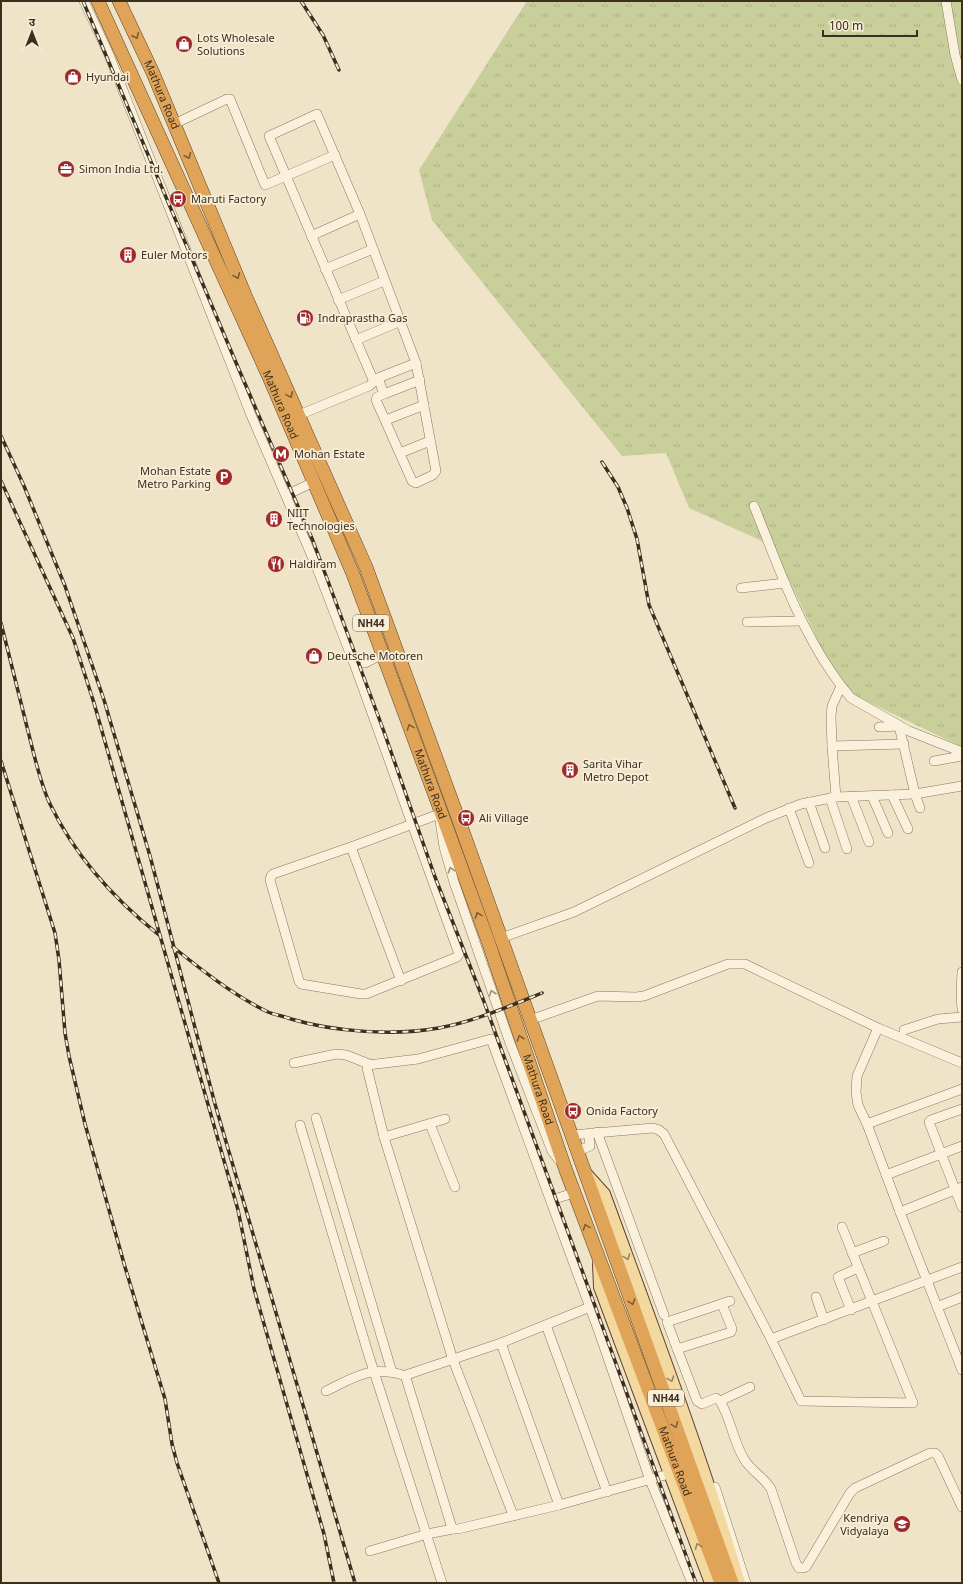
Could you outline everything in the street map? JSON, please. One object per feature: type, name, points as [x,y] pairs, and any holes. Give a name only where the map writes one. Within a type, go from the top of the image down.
[{"type":"highway","name":"Mathura Road","points":[[98,1],[268,377],[353,574],[436,797],[440,814],[488,941],[564,1168],[721,1583]]},
{"type":"highway","name":"Mathura Road","points":[[119,1],[153,73],[245,294],[366,567],[586,1173],[732,1583]]},
{"type":"main road","name":"Mathura Road","points":[[586,1173],[604,1194],[705,1476],[739,1583]]},
{"type":"main road","name":"Mathura Road","points":[[600,1264],[600,1287],[711,1583]]},
{"type":"street","points":[[84,1],[109,55],[251,415],[317,568],[355,666],[412,823],[459,954],[457,957],[371,993],[361,994],[304,985],[299,981],[270,876],[412,823],[440,814]]},
{"type":"street","points":[[946,1],[955,55],[962,80]]},
{"type":"street","points":[[174,124],[227,99],[230,99],[265,185],[335,155]]},
{"type":"street","points":[[384,394],[356,340],[338,300],[269,136],[317,114],[360,214],[416,363],[420,380],[436,471],[433,475],[416,483],[412,481],[376,398],[420,380]]},
{"type":"street","points":[[311,236],[360,214]]},
{"type":"street","points":[[325,269],[373,249]]},
{"type":"street","points":[[338,300],[384,281]]},
{"type":"street","points":[[356,340],[401,321]]},
{"type":"street","points":[[299,415],[369,386],[376,380],[416,363]]},
{"type":"street","points":[[386,420],[424,405]]},
{"type":"street","points":[[400,453],[430,441]]},
{"type":"street","points":[[286,495],[314,482]]},
{"type":"street","points":[[754,506],[801,621],[820,655],[851,698],[909,731],[962,752]]},
{"type":"street","points":[[741,588],[785,583]]},
{"type":"street","points":[[747,622],[801,621]]},
{"type":"street","points":[[365,663],[383,654]]},
{"type":"street","points":[[841,686],[832,706],[833,797],[847,849]]},
{"type":"street","points":[[879,727],[900,726]]},
{"type":"street","points":[[900,726],[914,794],[920,808]]},
{"type":"street","points":[[832,746],[904,744]]},
{"type":"street","points":[[934,762],[962,756]]},
{"type":"street","points":[[501,938],[574,912],[789,808],[833,797],[914,794],[962,786]]},
{"type":"street","points":[[892,795],[908,829]]},
{"type":"street","points":[[851,796],[870,842]]},
{"type":"street","points":[[872,796],[888,833]]},
{"type":"street","points":[[809,802],[825,848]]},
{"type":"street","points":[[789,808],[809,863]]},
{"type":"street","points":[[351,847],[401,981]]},
{"type":"street","points":[[530,1020],[598,996],[644,996],[728,964],[745,964],[878,1028],[962,1063]]},
{"type":"street","points":[[962,972],[962,1008]]},
{"type":"street","points":[[904,1030],[938,1019],[962,1017]]},
{"type":"street","points":[[878,1028],[858,1071],[856,1081],[858,1105],[868,1124],[900,1212],[962,1370]]},
{"type":"street","points":[[294,1063],[336,1054],[346,1055],[369,1064],[404,1062],[490,1039],[551,1200],[650,1480],[692,1583]]},
{"type":"street","points":[[369,1064],[367,1068],[395,1176],[453,1360],[513,1516]]},
{"type":"street","points":[[868,1124],[962,1089]]},
{"type":"street","points":[[962,1109],[930,1121],[941,1154],[959,1188],[962,1207]]},
{"type":"street","points":[[316,1118],[392,1372]]},
{"type":"street","points":[[384,1137],[445,1119]]},
{"type":"street","points":[[430,1124],[455,1187]]},
{"type":"street","points":[[300,1126],[373,1371],[442,1583]]},
{"type":"street","points":[[572,1135],[653,1128],[664,1134],[771,1339],[801,1401],[913,1403],[842,1227]]},
{"type":"street","points":[[578,1151],[590,1146],[588,1137],[594,1132]]},
{"type":"street","points":[[594,1132],[664,1315]]},
{"type":"street","points":[[886,1175],[962,1146]]},
{"type":"street","points":[[900,1212],[959,1188]]},
{"type":"street","points":[[551,1200],[574,1193]]},
{"type":"street","points":[[852,1253],[884,1241]]},
{"type":"street","points":[[771,1339],[962,1267]]},
{"type":"street","points":[[851,1310],[838,1277],[858,1268]]},
{"type":"street","points":[[816,1297],[824,1320]]},
{"type":"street","points":[[937,1307],[962,1297]]},
{"type":"street","points":[[676,1349],[731,1332],[732,1329],[726,1303],[667,1322],[676,1349],[697,1402],[702,1404],[716,1398],[720,1401],[744,1460],[771,1489],[799,1568],[806,1567],[850,1493],[855,1488],[930,1453],[935,1453],[938,1456],[962,1507]]},
{"type":"street","points":[[326,1391],[362,1374],[373,1371],[392,1372],[406,1376],[407,1374],[501,1343],[546,1324],[590,1308]]},
{"type":"street","points":[[546,1324],[607,1492]]},
{"type":"street","points":[[501,1343],[559,1505]]},
{"type":"street","points":[[406,1376],[452,1528]]},
{"type":"street","points":[[720,1401],[750,1387]]},
{"type":"street","points":[[370,1551],[427,1534],[452,1528],[458,1529],[559,1505],[669,1474]]},
{"type":"street","points":[[705,1476],[713,1482],[746,1583]]},
{"type":"green space","points":[[527,1],[962,1],[962,747],[841,689],[773,546],[689,508],[666,453],[622,456],[432,220],[419,170]]},
{"type":"railway","points":[[83,1],[313,541],[383,729],[435,877],[483,999],[696,1583]]},
{"type":"railway","points":[[301,1],[323,35],[339,70]]},
{"type":"railway","points":[[1,436],[24,486],[65,586],[104,700],[150,856],[215,1104],[355,1583]]},
{"type":"railway","points":[[602,462],[618,487],[627,508],[637,539],[649,605],[735,808]]},
{"type":"railway","points":[[1,481],[73,638],[94,703],[238,1210],[254,1289],[324,1534],[334,1583]]},
{"type":"railway","points":[[1,623],[43,787],[50,804],[71,841],[97,876],[126,907],[159,935]]},
{"type":"railway","points":[[1,761],[55,933],[59,960],[65,1033],[85,1124],[125,1267],[165,1399],[172,1444],[177,1463],[219,1583]]},
{"type":"railway","points":[[173,947],[230,990],[268,1012],[308,1023],[345,1030],[403,1032],[439,1028],[478,1018],[542,993]]},
{"type":"place","name":"Lots Wholesale Solutions","points":[[184,44]]},
{"type":"place","name":"Hyundai","points":[[73,77]]},
{"type":"place","name":"Simon India Ltd.","points":[[66,169]]},
{"type":"place","name":"Maruti Factory","points":[[178,199]]},
{"type":"place","name":"Euler Motors","points":[[128,255]]},
{"type":"place","name":"Indraprastha Gas","points":[[305,318]]},
{"type":"place","name":"Mohan Estate","points":[[281,454]]},
{"type":"place","name":"Mohan Estate Metro Parking","points":[[224,477]]},
{"type":"place","name":"NIIT Technologies","points":[[274,519]]},
{"type":"place","name":"Haldiram","points":[[276,564]]},
{"type":"place","name":"Deutsche Motoren","points":[[314,656]]},
{"type":"place","name":"Sarita Vihar Metro Depot","points":[[570,770]]},
{"type":"place","name":"Ali Village","points":[[466,818]]},
{"type":"place","name":"Onida Factory","points":[[573,1111]]},
{"type":"place","name":"Kendriya Vidyalaya","points":[[902,1524]]}]
